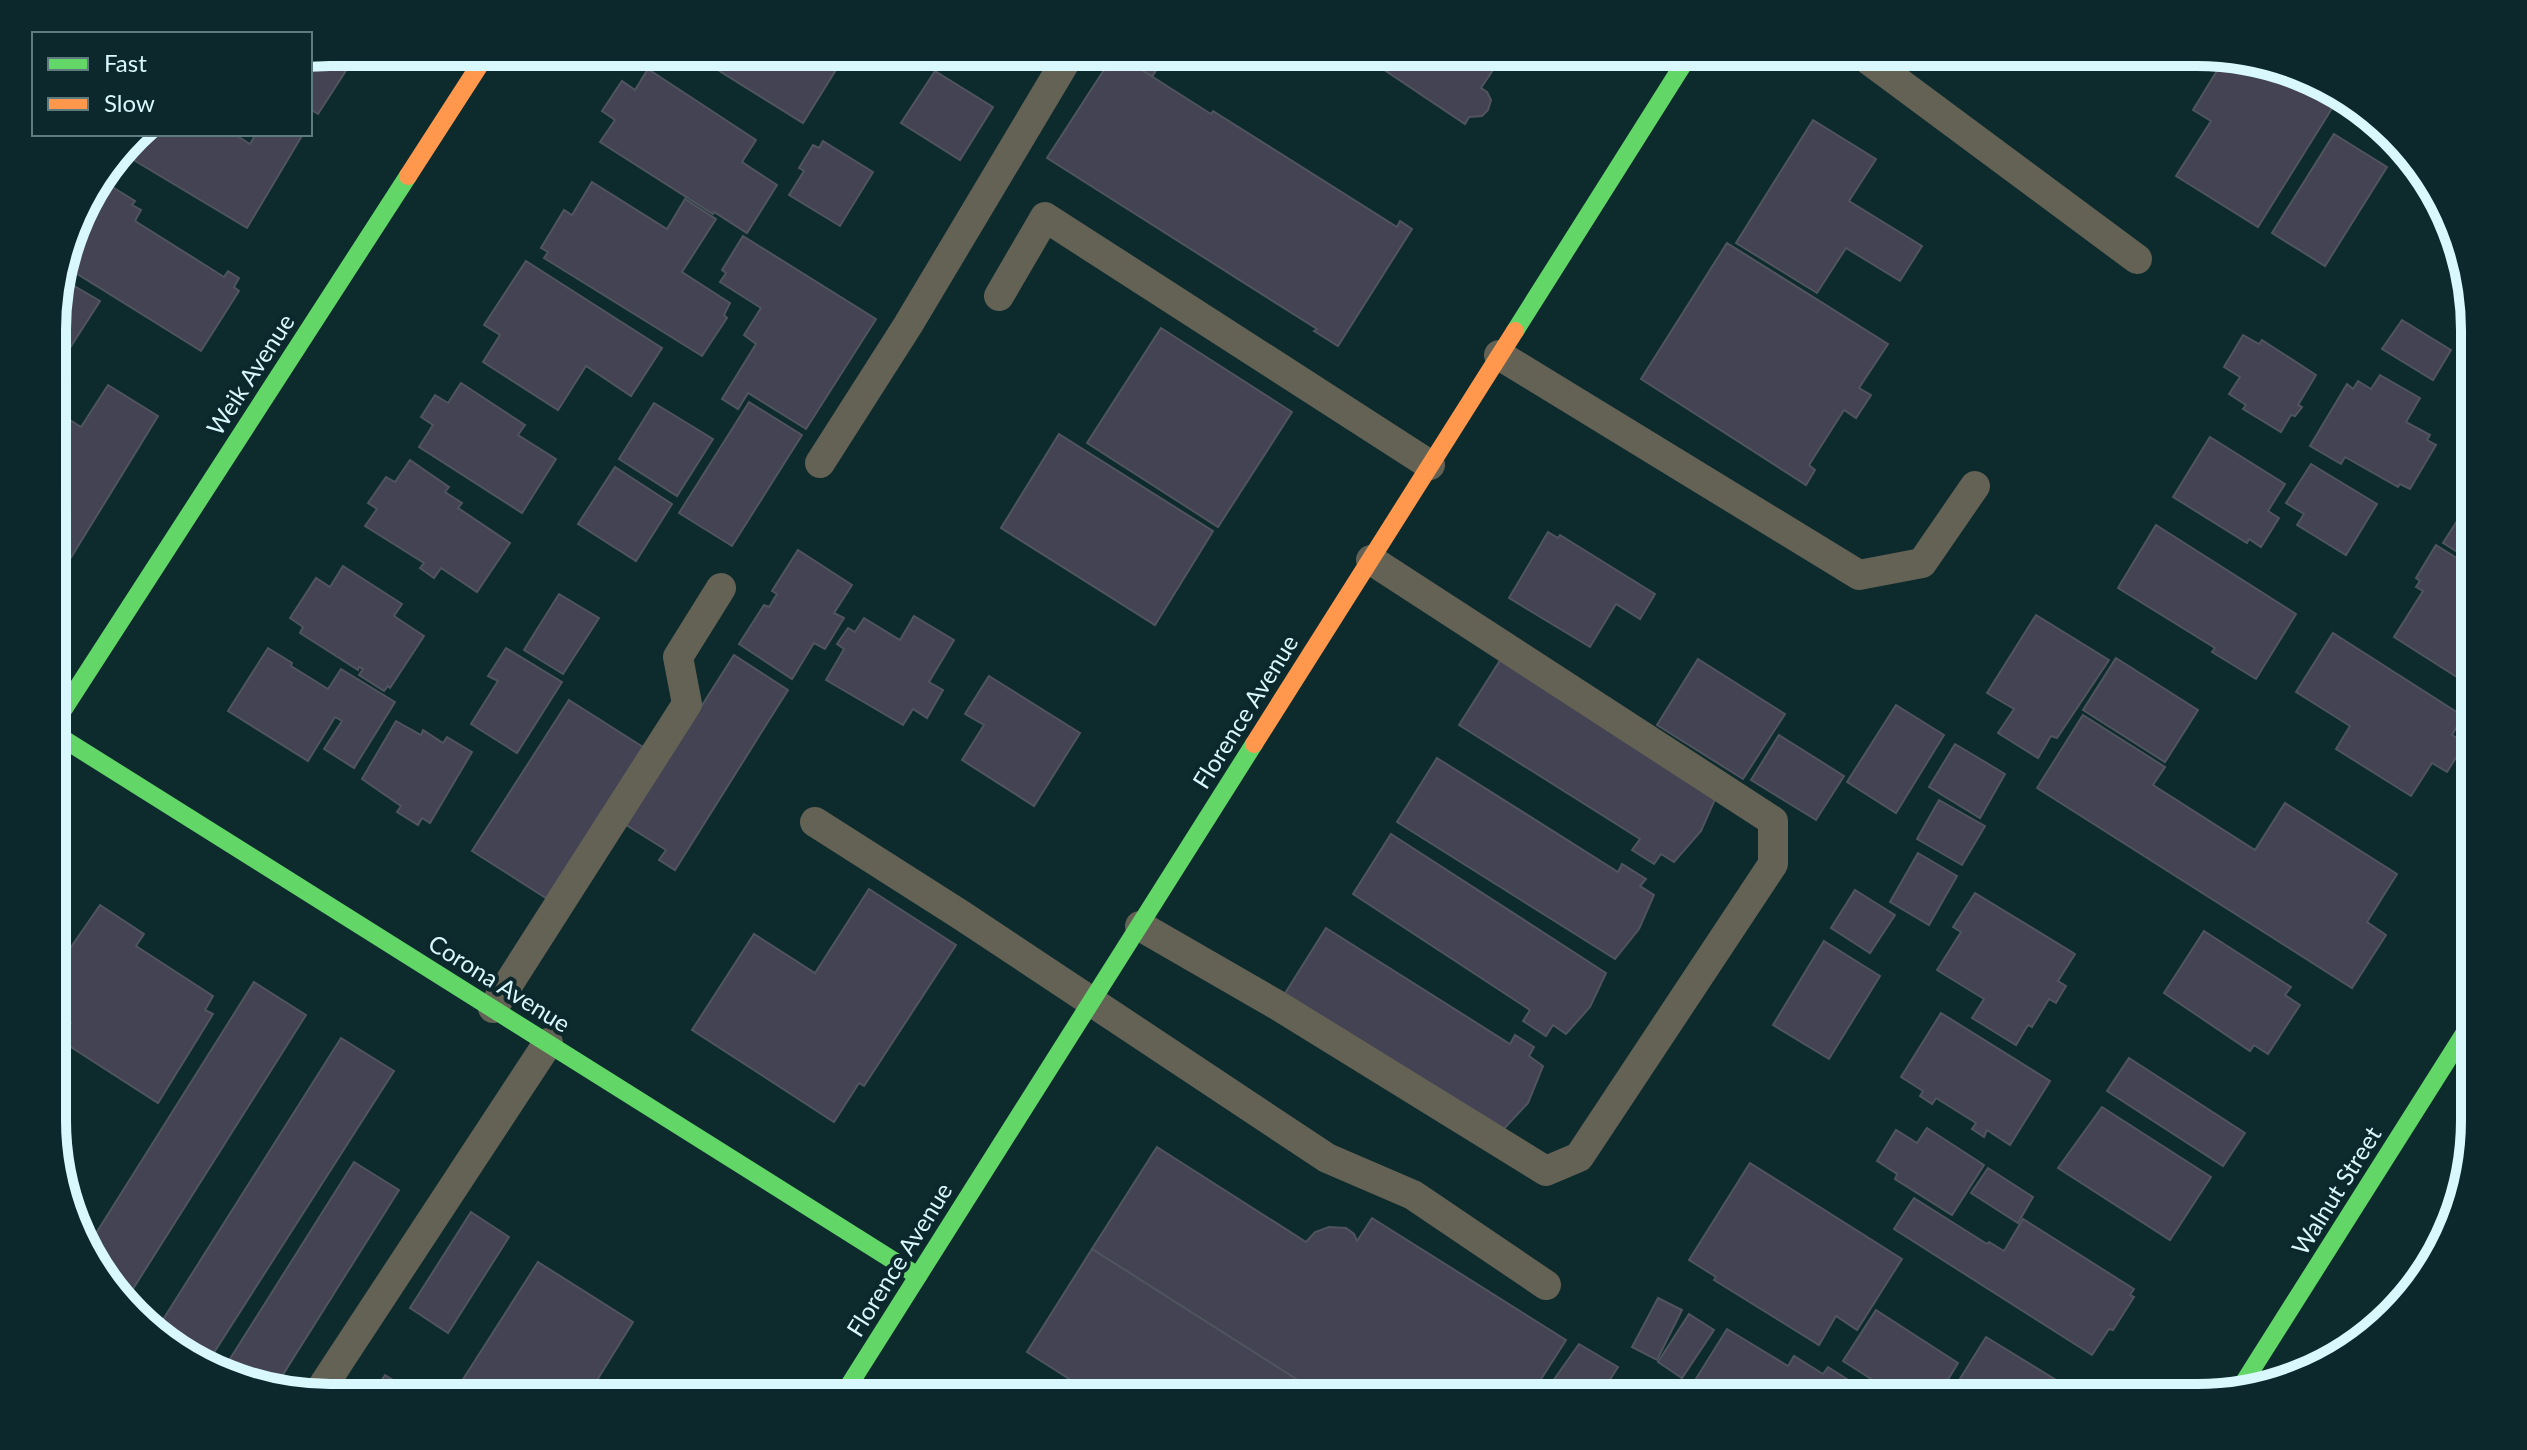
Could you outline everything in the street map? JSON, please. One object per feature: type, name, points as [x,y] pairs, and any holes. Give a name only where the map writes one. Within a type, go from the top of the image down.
[{"type":"street","name":"Florence Avenue","points":[[850,1384],[1682,66]]},
{"type":"street","name":"Weik Avenue","points":[[66,705],[478,67]]},
{"type":"street","name":"Corona Avenue","points":[[66,741],[918,1276]]},
{"type":"street","name":"Walnut Street","points":[[2246,1379],[2460,1040]]},
{"type":"lane","points":[[1877,66],[2137,259]]},
{"type":"lane","points":[[820,463],[908,325],[1062,67]]},
{"type":"lane","points":[[999,296],[1045,217],[1430,465]]},
{"type":"lane","points":[[1499,355],[1859,575],[1922,563],[1975,486]]},
{"type":"lane","points":[[1140,926],[1277,1005],[1546,1171],[1579,1157],[1773,864],[1773,821],[1371,560]]},
{"type":"lane","points":[[493,1008],[687,704],[678,657],[721,588]]},
{"type":"lane","points":[[815,822],[1327,1158],[1413,1195],[1546,1285]]},
{"type":"lane","points":[[324,1384],[548,1043]]},
{"type":"building","points":[[1379,66],[1495,66],[1481,88],[1491,100],[1488,110],[1482,116],[1469,117],[1465,124]]},
{"type":"building","points":[[312,67],[348,67],[318,114],[312,110]]},
{"type":"building","points":[[713,67],[838,67],[803,123]]},
{"type":"building","points":[[1106,67],[1136,67],[1397,227],[1400,221],[1412,229],[1338,346],[1314,331],[1317,329],[1047,158]]},
{"type":"building","points":[[1137,67],[1158,67],[1152,77]]},
{"type":"building","points":[[2219,67],[2266,75],[2298,86],[2334,105],[2258,227],[2176,176],[2211,121],[2193,110]]},
{"type":"building","points":[[648,69],[756,140],[742,162],[777,185],[747,233],[600,142],[615,120],[602,111],[622,81],[635,90]]},
{"type":"building","points":[[935,71],[993,107],[960,160],[901,123]]},
{"type":"building","points":[[1813,120],[1876,159],[1849,201],[1922,246],[1900,281],[1846,248],[1817,293],[1736,243]]},
{"type":"building","points":[[2334,134],[2387,167],[2325,266],[2272,233]]},
{"type":"building","points":[[151,136],[237,136],[250,144],[255,136],[302,136],[247,228],[130,158]]},
{"type":"building","points":[[823,141],[873,172],[840,226],[789,195],[804,171],[799,168],[813,145],[819,148]]},
{"type":"building","points":[[592,182],[667,229],[685,199],[716,219],[682,272],[730,303],[724,315],[727,318],[702,356],[544,258],[548,252],[541,248],[564,210],[572,215]]},
{"type":"building","points":[[109,185],[135,201],[132,205],[141,210],[135,221],[224,277],[228,271],[239,278],[234,287],[239,291],[201,351],[73,271],[86,229]]},
{"type":"building","points":[[743,236],[876,319],[806,429],[748,393],[738,409],[722,399],[756,344],[744,335],[761,308],[720,282],[726,273],[722,270]]},
{"type":"building","points":[[1727,243],[1888,344],[1859,388],[1871,395],[1856,418],[1844,410],[1809,465],[1815,470],[1806,485],[1641,379]]},
{"type":"building","points":[[526,261],[662,348],[631,396],[586,366],[558,410],[483,362],[500,335],[484,325]]},
{"type":"building","points":[[70,284],[100,301],[68,351],[66,330]]},
{"type":"building","points":[[2402,320],[2451,350],[2433,380],[2382,349]]},
{"type":"building","points":[[1161,328],[1292,412],[1218,527],[1087,443]]},
{"type":"building","points":[[2243,335],[2259,344],[2262,340],[2316,375],[2298,405],[2302,407],[2295,416],[2291,415],[2281,432],[2243,409],[2246,405],[2229,394],[2240,377],[2224,367]]},
{"type":"building","points":[[2380,375],[2420,398],[2406,422],[2430,435],[2427,440],[2436,445],[2410,489],[2400,484],[2398,487],[2345,457],[2341,464],[2310,446],[2347,384],[2353,389],[2358,381],[2371,389]]},
{"type":"building","points":[[461,383],[525,425],[518,435],[556,459],[522,513],[419,447],[433,425],[421,417],[435,395],[448,403]]},
{"type":"building","points":[[108,385],[158,416],[66,566],[66,418],[81,427]]},
{"type":"building","points":[[749,402],[802,435],[732,546],[679,513]]},
{"type":"building","points":[[654,403],[713,439],[677,496],[619,459]]},
{"type":"building","points":[[1059,434],[1213,531],[1155,625],[1001,528]]},
{"type":"building","points":[[2210,437],[2285,484],[2268,511],[2279,518],[2261,547],[2249,539],[2247,543],[2173,497]]},
{"type":"building","points":[[410,460],[449,487],[445,492],[462,503],[458,508],[510,543],[477,592],[441,568],[434,578],[420,568],[424,563],[365,526],[377,509],[368,503],[386,477],[395,482]]},
{"type":"building","points":[[2311,464],[2377,504],[2346,555],[2297,525],[2304,514],[2286,503]]},
{"type":"building","points":[[615,467],[672,504],[636,561],[578,524]]},
{"type":"building","points":[[2460,517],[2460,553],[2443,543]]},
{"type":"building","points":[[2156,525],[2296,614],[2256,679],[2212,652],[2215,648],[2118,588]]},
{"type":"building","points":[[1548,532],[1558,538],[1560,535],[1655,594],[1640,619],[1616,604],[1590,647],[1509,598]]},
{"type":"building","points":[[2436,545],[2460,560],[2460,679],[2394,637],[2423,591],[2416,587],[2420,581],[2416,578]]},
{"type":"building","points":[[798,550],[852,585],[834,613],[844,618],[825,649],[814,643],[792,679],[739,644],[764,605],[769,607],[777,594],[772,591]]},
{"type":"building","points":[[343,566],[402,604],[394,616],[424,636],[390,688],[388,686],[384,691],[359,675],[363,669],[359,667],[358,670],[300,633],[303,627],[290,618],[316,578],[330,587]]},
{"type":"building","points":[[559,594],[599,618],[563,674],[524,650]]},
{"type":"building","points":[[2036,615],[2109,660],[2057,738],[2051,736],[2038,758],[1998,733],[2014,709],[1987,693]]},
{"type":"building","points":[[914,616],[954,640],[929,682],[943,690],[927,718],[913,709],[903,725],[826,680],[844,649],[837,644],[848,628],[855,632],[864,618],[900,640]]},
{"type":"building","points":[[2333,633],[2460,714],[2460,721],[2452,735],[2460,740],[2460,751],[2447,772],[2432,763],[2411,796],[2336,749],[2350,726],[2296,692]]},
{"type":"building","points":[[268,648],[328,689],[341,669],[395,702],[354,768],[324,749],[342,721],[335,717],[308,761],[228,711]]},
{"type":"building","points":[[506,648],[562,682],[517,753],[471,724],[498,681],[488,676]]},
{"type":"building","points":[[734,655],[788,690],[675,870],[659,860],[666,850],[626,825]]},
{"type":"building","points":[[2116,658],[2198,710],[2165,762],[2083,710]]},
{"type":"building","points":[[1501,659],[1717,795],[1701,831],[1674,862],[1661,854],[1654,864],[1632,850],[1640,839],[1459,725]]},
{"type":"building","points":[[1698,659],[1785,714],[1743,779],[1657,725]]},
{"type":"building","points":[[989,676],[1080,733],[1034,806],[962,760],[984,725],[965,714]]},
{"type":"building","points":[[569,700],[643,747],[546,898],[472,851]]},
{"type":"building","points":[[1896,705],[1944,735],[1896,813],[1847,782]]},
{"type":"building","points":[[2083,715],[2165,767],[2153,785],[2255,850],[2285,803],[2397,874],[2367,922],[2386,935],[2352,988],[2037,788]]},
{"type":"building","points":[[396,721],[421,735],[423,730],[443,743],[447,737],[472,752],[430,823],[422,818],[418,825],[397,812],[401,806],[362,779]]},
{"type":"building","points":[[1779,735],[1844,776],[1816,820],[1751,780]]},
{"type":"building","points":[[1955,744],[2005,774],[1980,818],[1929,787]]},
{"type":"building","points":[[1437,758],[1618,872],[1622,864],[1646,879],[1640,886],[1654,895],[1639,929],[1615,959],[1397,822]]},
{"type":"building","points":[[1939,800],[1985,826],[1962,865],[1917,839]]},
{"type":"building","points":[[1391,834],[1606,973],[1590,1007],[1566,1034],[1553,1025],[1546,1036],[1523,1021],[1530,1010],[1353,894]]},
{"type":"building","points":[[1918,853],[1957,876],[1929,925],[1890,902]]},
{"type":"building","points":[[869,889],[956,945],[864,1086],[859,1083],[834,1122],[692,1030],[754,934],[815,973]]},
{"type":"building","points":[[1855,890],[1895,915],[1870,953],[1831,928]]},
{"type":"building","points":[[1975,893],[2075,954],[2058,981],[2066,986],[2056,1003],[2049,999],[2032,1027],[2028,1025],[2016,1045],[1972,1018],[1984,999],[1937,970],[1961,932],[1953,927]]},
{"type":"building","points":[[100,905],[144,934],[136,946],[213,996],[205,1010],[213,1014],[158,1103],[66,1044],[66,1031],[71,1023],[66,1020],[66,948],[68,945],[71,947]]},
{"type":"building","points":[[1326,928],[1510,1044],[1515,1035],[1534,1047],[1529,1056],[1543,1066],[1528,1103],[1501,1132],[1284,995]]},
{"type":"building","points":[[2204,931],[2291,987],[2285,995],[2300,1005],[2268,1054],[2254,1045],[2250,1051],[2164,993]]},
{"type":"building","points":[[1824,941],[1880,976],[1829,1059],[1773,1025]]},
{"type":"building","points":[[254,982],[306,1015],[131,1293],[110,1267],[93,1238]]},
{"type":"building","points":[[1941,1013],[2050,1081],[2010,1145],[1987,1130],[1984,1137],[1972,1129],[1976,1123],[1936,1098],[1932,1104],[1920,1096],[1923,1091],[1901,1077]]},
{"type":"building","points":[[341,1038],[394,1071],[212,1356],[161,1323]]},
{"type":"building","points":[[2129,1058],[2245,1133],[2223,1166],[2107,1091]]},
{"type":"building","points":[[2102,1107],[2211,1177],[2170,1240],[2058,1168]]},
{"type":"building","points":[[1927,1128],[1984,1165],[1952,1215],[1895,1179],[1897,1174],[1877,1161],[1896,1130],[1917,1143]]},
{"type":"building","points":[[1157,1147],[1306,1242],[1315,1232],[1329,1227],[1346,1228],[1357,1241],[1372,1218],[1566,1340],[1538,1383],[1303,1383],[1092,1249]]},
{"type":"building","points":[[354,1162],[399,1190],[280,1379],[227,1363]]},
{"type":"building","points":[[1750,1163],[1902,1259],[1857,1330],[1836,1316],[1819,1345],[1714,1280],[1716,1277],[1689,1260]]},
{"type":"building","points":[[1988,1168],[2033,1197],[2018,1223],[1971,1193]]},
{"type":"building","points":[[1914,1198],[1987,1244],[1989,1242],[2004,1251],[2023,1219],[2134,1289],[2130,1295],[2134,1297],[2092,1355],[1894,1229]]},
{"type":"building","points":[[471,1212],[509,1237],[448,1333],[410,1308]]},
{"type":"building","points":[[1092,1249],[1303,1383],[1076,1384],[1027,1352]]},
{"type":"building","points":[[538,1262],[633,1322],[595,1384],[460,1384]]},
{"type":"building","points":[[1658,1298],[1682,1310],[1657,1360],[1632,1347]]},
{"type":"building","points":[[1876,1310],[1958,1363],[1946,1383],[1878,1383],[1843,1361]]},
{"type":"building","points":[[1689,1314],[1714,1330],[1682,1378],[1658,1362]]},
{"type":"building","points":[[1727,1329],[1788,1366],[1794,1356],[1823,1374],[1828,1367],[1850,1381],[1849,1383],[1693,1383]]},
{"type":"building","points":[[1986,1337],[2061,1383],[1957,1383]]},
{"type":"building","points":[[1579,1344],[1618,1367],[1607,1383],[1551,1383]]},
{"type":"building","points":[[385,1375],[399,1384],[379,1384]]},
{"type":"traffic: fast","points":[[1515,331],[1682,66]]},
{"type":"traffic: fast","points":[[66,705],[408,176]]},
{"type":"traffic: fast","points":[[66,741],[918,1276]]},
{"type":"traffic: fast","points":[[850,1384],[1254,744]]},
{"type":"traffic: fast","points":[[2246,1379],[2460,1040]]},
{"type":"traffic: slow","points":[[408,176],[478,67]]},
{"type":"traffic: slow","points":[[1254,744],[1515,331]]}]
